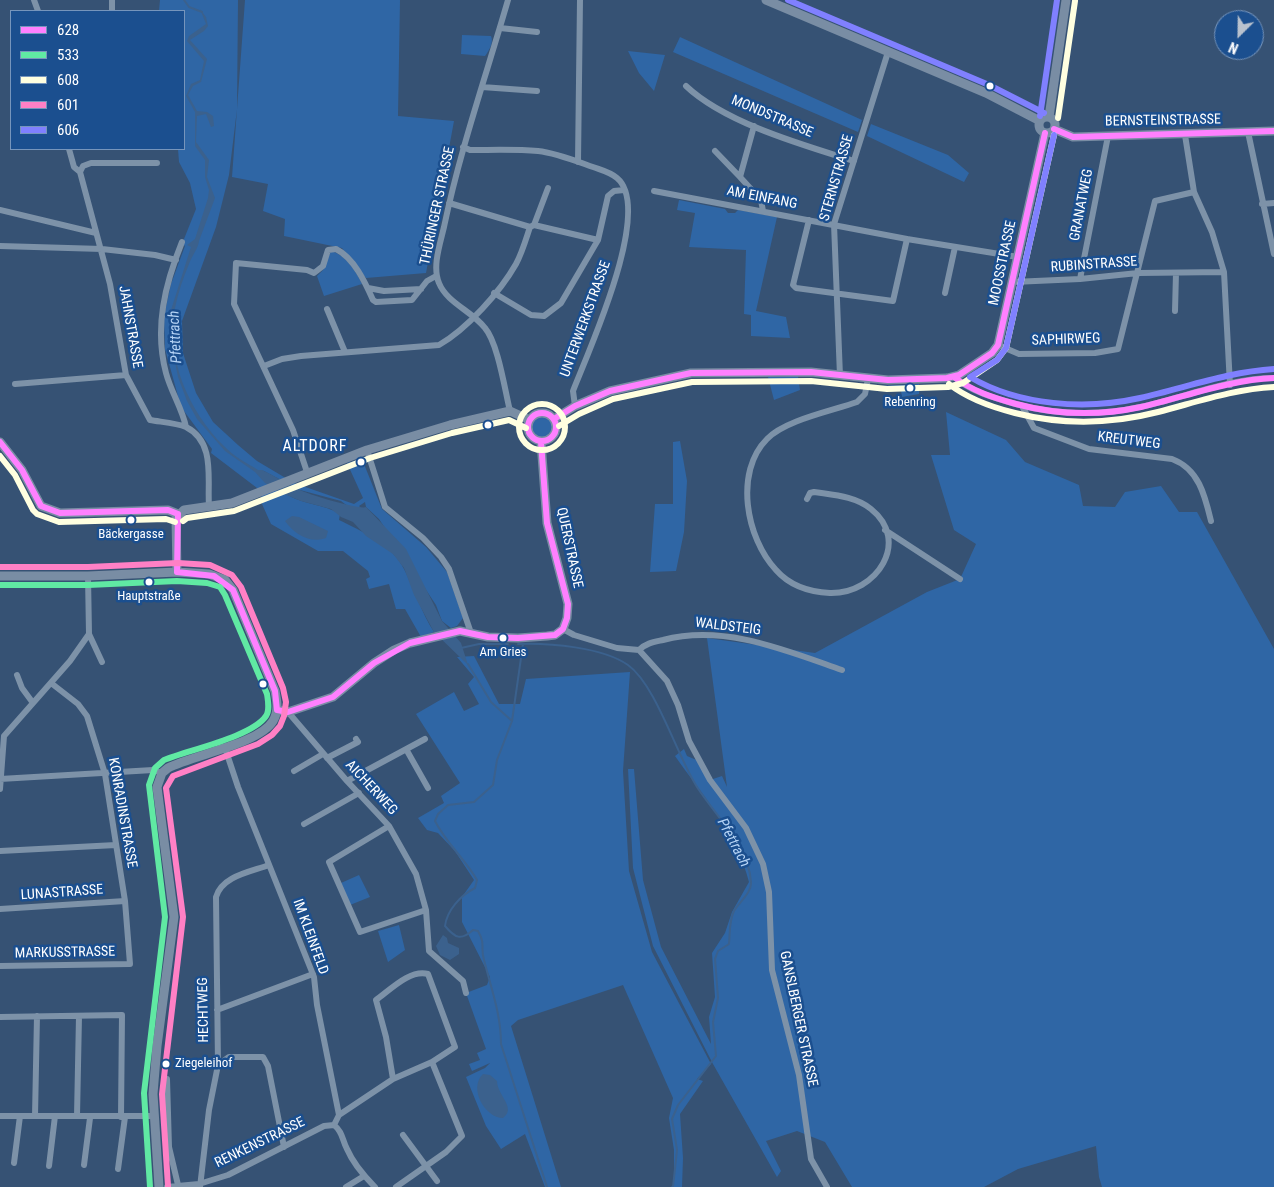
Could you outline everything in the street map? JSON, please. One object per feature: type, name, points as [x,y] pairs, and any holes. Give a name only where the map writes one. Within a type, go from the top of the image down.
[{"type":"street","name":"THÜRINGER STRASSE","points":[[508,0],[463,147],[438,254],[436,276],[439,285],[451,299],[474,316],[486,329],[492,341],[510,411]]},
{"type":"street","points":[[578,162],[580,0]]},
{"type":"street","points":[[766,0],[992,95],[1044,119],[1055,122],[1054,129],[1050,133],[1045,133],[1039,128],[1044,119],[1066,0]]},
{"type":"street","points":[[500,28],[537,32]]},
{"type":"street","name":"STERNSTRASSE","points":[[840,376],[834,224],[888,52]]},
{"type":"street","name":"MONDSTRASSE","points":[[686,86],[699,98],[754,126],[794,142],[854,161]]},
{"type":"street","points":[[482,87],[537,91]]},
{"type":"street","points":[[740,177],[754,126]]},
{"type":"street","name":"BERNSTEINSTRASSE","points":[[1054,129],[1073,137],[1274,131]]},
{"type":"street","points":[[1248,132],[1274,253]]},
{"type":"street","name":"MOOSSTRASSE","points":[[998,345],[1045,133]]},
{"type":"street","points":[[1185,135],[1194,192],[1212,232],[1224,272],[1230,385]]},
{"type":"street","name":"GRANATWEG","points":[[1080,279],[1108,136]]},
{"type":"street","points":[[463,147],[470,150],[540,152],[578,162],[618,178],[624,190],[614,191],[608,196],[598,240],[561,303],[544,316],[531,314],[494,292]]},
{"type":"street","name":"JAHNSTRASSE","points":[[69,150],[74,167],[80,172],[102,249],[126,375],[150,420],[186,427]]},
{"type":"street","points":[[715,151],[761,200],[763,211]]},
{"type":"street","points":[[80,172],[83,166],[91,163],[157,163]]},
{"type":"street","points":[[264,366],[282,359],[439,345],[457,335],[516,264],[548,188]]},
{"type":"street","name":"UNTERWERKSTRASSE","points":[[575,406],[573,391],[620,268],[626,238],[628,210],[624,190]]},
{"type":"street","name":"AM EINFANG","points":[[654,191],[1018,258]]},
{"type":"street","points":[[1138,273],[1155,202],[1194,192]]},
{"type":"street","points":[[449,203],[532,226],[598,240]]},
{"type":"street","points":[[1262,204],[1274,203]]},
{"type":"street","points":[[0,210],[96,233]]},
{"type":"street","points":[[809,220],[793,285],[796,288],[836,295],[893,301],[907,239]]},
{"type":"street","points":[[182,242],[167,286],[161,312],[162,348],[166,374],[186,427],[194,434],[208,454],[209,506]]},
{"type":"street","points":[[0,246],[102,249],[156,255],[176,260]]},
{"type":"street","points":[[944,293],[955,247]]},
{"type":"street","points":[[307,472],[293,430],[234,304],[236,263],[307,270],[314,273],[323,266],[326,254],[332,248],[345,254],[368,288],[372,300],[376,302],[412,300],[427,281],[436,276]]},
{"type":"street","name":"RUBINSTRASSE","points":[[1013,282],[1080,279],[1138,273],[1224,272]]},
{"type":"street","name":"SAPHIRWEG","points":[[998,345],[1019,354],[1095,353],[1118,349],[1138,273]]},
{"type":"street","points":[[1175,311],[1176,273]]},
{"type":"street","points":[[368,288],[384,291],[421,289]]},
{"type":"street","points":[[327,309],[345,352]]},
{"type":"street","points":[[554,419],[575,406],[610,391],[691,373],[811,372],[888,380],[954,377],[992,353],[998,345]]},
{"type":"street","points":[[15,384],[126,375]]},
{"type":"street","points":[[954,377],[978,392],[1022,406],[1094,414],[1141,407],[1230,385],[1274,378]]},
{"type":"street","points":[[807,499],[810,493],[814,492],[847,498],[872,510],[885,530],[888,548],[885,561],[865,584],[844,592],[813,592],[789,581],[768,560],[754,531],[746,501],[747,479],[751,467],[757,451],[768,437],[783,428],[857,402],[865,394],[868,379]]},
{"type":"street","name":"KREUTWEG","points":[[1022,406],[1034,428],[1089,449],[1172,459],[1184,464],[1201,486],[1211,521]]},
{"type":"street","points":[[178,514],[184,510],[232,503],[291,478],[367,450],[450,425],[510,411],[530,420]]},
{"type":"street","points":[[530,420],[542,413],[554,419]]},
{"type":"street","points":[[530,420],[529,434],[541,442],[553,436],[556,428],[554,419]]},
{"type":"street","points":[[0,442],[22,470],[41,506],[46,509],[60,513],[168,510],[178,514]]},
{"type":"street","name":"QUERSTRASSE","points":[[541,442],[547,523],[568,604],[567,618],[563,629]]},
{"type":"street","points":[[367,450],[385,507],[423,538],[441,557],[449,569],[471,633]]},
{"type":"street","points":[[177,572],[178,514]]},
{"type":"street","points":[[885,530],[960,578]]},
{"type":"street","points":[[0,576],[88,576],[177,572],[209,574],[224,580],[233,590],[275,691],[277,710],[273,721],[261,732],[225,748],[175,764],[162,773],[157,788],[174,917],[157,1046],[154,1116],[159,1187]]},
{"type":"street","points":[[88,576],[89,634],[102,662]]},
{"type":"street","points":[[277,710],[288,712],[340,693],[374,664],[394,650],[432,638],[460,632],[488,638],[518,638],[547,636],[563,629],[574,635],[617,648],[639,650]]},
{"type":"street","points":[[0,789],[2,735],[51,683],[89,634]]},
{"type":"street","name":"WALDSTEIG","points":[[639,650],[644,645],[684,635],[700,634],[758,641],[842,670]]},
{"type":"street","name":"GANSLBERGER STRASSE","points":[[639,650],[667,681],[678,705],[692,748],[710,780],[746,828],[763,864],[769,892],[772,970],[799,1075],[811,1159],[827,1187]]},
{"type":"street","points":[[17,675],[22,688],[33,703]]},
{"type":"street","name":"KONRADINSTRASSE","points":[[51,683],[78,704],[87,716],[105,774],[125,901],[130,964]]},
{"type":"street","name":"AICHERWEG","points":[[288,712],[347,781],[389,826],[416,874],[426,910],[429,951],[463,981],[466,993]]},
{"type":"street","name":"AICHERWEG","points":[[294,771],[358,742],[356,739]]},
{"type":"street","points":[[347,781],[425,739]]},
{"type":"street","name":"IM KLEINFELD","points":[[225,748],[238,787],[313,974],[317,1005],[339,1115]]},
{"type":"street","points":[[406,749],[428,788]]},
{"type":"street","points":[[1,779],[153,770],[162,773]]},
{"type":"street","points":[[304,824],[359,793]]},
{"type":"street","points":[[389,826],[329,862],[360,932],[426,910]]},
{"type":"street","points":[[0,851],[116,845]]},
{"type":"street","name":"HECHTWEG","points":[[199,1185],[218,1065],[216,956],[218,891],[228,880],[269,865]]},
{"type":"street","name":"LUNASTRASSE","points":[[0,909],[125,901]]},
{"type":"street","name":"MARKUSSTRASSE","points":[[0,966],[130,964]]},
{"type":"street","points":[[375,1187],[364,1176],[346,1148],[340,1132],[334,1125],[339,1115],[393,1079],[432,1062],[455,1047],[431,978],[424,973],[406,978],[376,1000],[386,1037],[393,1079]]},
{"type":"street","points":[[217,1010],[313,974]]},
{"type":"street","points":[[0,1017],[122,1015],[123,1117],[118,1169]]},
{"type":"street","points":[[35,1116],[37,1016]]},
{"type":"street","points":[[77,1116],[79,1016]]},
{"type":"street","points":[[218,1065],[229,1057],[263,1057],[268,1066],[284,1147]]},
{"type":"street","points":[[396,1187],[446,1152],[462,1136],[432,1062]]},
{"type":"street","points":[[167,1079],[169,1147],[178,1185]]},
{"type":"street","points":[[0,1116],[77,1116],[90,1118],[154,1116]]},
{"type":"street","points":[[14,1164],[20,1116]]},
{"type":"street","points":[[49,1166],[56,1116]]},
{"type":"street","points":[[84,1165],[90,1118]]},
{"type":"street","name":"RENKENSTRASSE","points":[[167,1187],[199,1185],[228,1175],[324,1126],[334,1125]]},
{"type":"street","points":[[403,1135],[437,1181]]},
{"type":"street","points":[[346,1187],[364,1176]]},
{"type":"shaded area","points":[[160,0],[238,0],[237,109],[229,175],[216,227],[182,321],[183,353],[196,393],[213,422],[238,445],[257,461],[294,483],[354,504],[363,498],[347,463],[362,459],[382,509],[426,547],[447,572],[463,618],[457,626],[451,628],[442,621],[436,605],[379,519],[366,507],[365,502],[359,506],[361,508],[349,507],[341,501],[300,490],[262,470],[277,487],[288,495],[340,514],[339,520],[375,539],[392,552],[404,569],[425,617],[434,632],[421,637],[405,609],[396,609],[389,584],[369,589],[366,579],[370,577],[368,571],[343,551],[318,551],[271,524],[262,504],[261,491],[211,453],[212,449],[181,407],[165,349],[164,316],[171,284],[185,246],[182,244],[196,209],[190,183],[179,162],[178,150],[185,150],[185,10],[159,10]]},
{"type":"shaded area","points":[[245,0],[400,0],[398,116],[454,121],[426,273],[366,278],[342,248],[284,236],[285,219],[263,211],[268,184],[232,177]]},
{"type":"shaded area","points":[[200,9],[206,17],[208,26],[190,40],[207,59],[201,82],[193,86],[188,95],[197,111],[207,112],[213,116],[214,126],[211,127],[206,114],[197,116],[196,142],[209,160],[207,177],[215,198],[179,291],[175,308],[174,345],[183,383],[200,417],[211,432],[236,456],[258,470],[262,470],[305,492],[345,504],[366,507],[406,549],[442,621],[461,643],[468,665],[434,632],[414,595],[404,568],[393,554],[366,536],[353,522],[341,517],[331,509],[301,501],[279,492],[265,483],[255,472],[225,451],[197,419],[187,401],[178,377],[171,342],[171,310],[191,247],[187,245],[195,239],[209,190],[205,177],[205,160],[195,146],[195,112],[186,96],[191,84],[200,80],[204,61],[187,41],[189,36],[206,24]]},
{"type":"shaded area","points":[[462,35],[491,36],[491,44],[485,56],[461,54]]},
{"type":"shaded area","points":[[680,37],[862,120],[858,132],[673,52]]},
{"type":"shaded area","points":[[628,51],[665,55],[654,91],[639,73]]},
{"type":"shaded area","points":[[871,124],[948,155],[969,173],[964,182],[867,136]]},
{"type":"shaded area","points":[[679,200],[725,209],[728,213],[735,213],[738,210],[777,217],[756,311],[786,317],[790,338],[751,336],[751,315],[744,314],[746,250],[689,247],[695,213],[677,210]]},
{"type":"shaded area","points":[[331,251],[346,260],[354,269],[362,284],[324,296],[317,276],[323,270]]},
{"type":"shaded area","points":[[798,376],[800,390],[774,400],[768,377]]},
{"type":"shaded area","points":[[919,384],[919,394],[902,397],[901,391],[879,386]]},
{"type":"shaded area","points":[[946,412],[1006,440],[1025,462],[1079,485],[1083,506],[1115,507],[1125,492],[1161,486],[1179,512],[1197,512],[1274,649],[1274,1187],[1102,1187],[1099,1177],[1096,1146],[1018,1169],[984,1187],[852,1187],[825,1142],[797,1131],[766,1141],[781,1171],[777,1177],[713,1064],[653,946],[633,868],[628,769],[634,769],[643,880],[661,947],[711,1044],[709,1017],[715,997],[712,953],[725,933],[732,912],[749,882],[744,864],[728,832],[675,756],[684,749],[687,756],[699,761],[710,780],[722,776],[727,787],[707,638],[815,653],[927,592],[960,579],[976,544],[954,530],[931,455],[950,455]]},
{"type":"shaded area","points":[[541,416],[549,419],[552,427],[549,435],[541,438],[533,435],[530,427],[533,419]]},
{"type":"shaded area","points":[[680,441],[687,481],[684,532],[676,571],[650,572],[655,504],[673,504],[673,442]]},
{"type":"shaded area","points":[[292,516],[299,517],[328,531],[326,538],[314,540],[298,534],[285,521]]},
{"type":"shaded area","points":[[474,656],[499,704],[520,704],[526,679],[630,672],[623,771],[629,871],[652,952],[711,1064],[697,1079],[703,1081],[680,1114],[683,1158],[682,1187],[671,1187],[674,1184],[674,1150],[669,1118],[673,1098],[623,985],[518,1020],[511,1026],[561,1187],[545,1187],[525,1134],[501,1149],[486,1126],[466,1077],[485,1068],[490,1063],[472,1071],[469,1064],[480,1060],[477,1053],[486,1049],[466,993],[487,985],[490,977],[462,922],[462,897],[474,880],[455,851],[438,833],[427,830],[418,818],[444,803],[441,796],[460,783],[416,714],[454,692],[464,711],[479,704],[468,684],[474,677],[457,657]]},
{"type":"shaded area","points":[[359,875],[370,897],[350,905],[341,883]]},
{"type":"shaded area","points":[[399,925],[405,950],[388,962],[378,931]]},
{"type":"shaded area","points":[[443,935],[447,938],[448,943],[459,948],[459,954],[450,960],[440,955],[436,946]]},
{"type":"shaded area","points":[[483,1074],[490,1075],[497,1081],[508,1110],[503,1118],[496,1117],[490,1113],[481,1101],[477,1087]]},
{"type":"waterway","name":"Pfettrach","points":[[184,0],[189,7],[202,12]]},
{"type":"waterway","name":"Pfettrach","points":[[461,648],[479,644],[508,644]]},
{"type":"waterway","name":"Pfettrach","points":[[518,644],[575,647],[604,654],[628,665],[648,688],[689,774],[738,844],[749,869],[751,886],[732,915],[729,944],[718,951],[715,959],[718,998],[713,1022],[716,1056],[678,1105],[672,1119],[677,1150],[673,1187]]},
{"type":"waterway","name":"Pfettrach","points":[[512,721],[523,644]]},
{"type":"waterway","name":"Pfettrach","points":[[468,664],[491,702],[512,721],[497,760],[493,785],[474,802],[448,805],[438,814],[435,821],[477,880],[475,888],[460,899],[452,909],[445,926],[458,937],[465,936],[473,930],[478,931],[480,936],[497,1012],[501,1044],[547,1187]]},
{"type":"transit line","name":"606","points":[[788,0],[989,85],[1044,113]]},
{"type":"transit line","name":"606","points":[[1040,116],[1057,0]]},
{"type":"transit line","name":"608","points":[[1058,118],[1075,1]]},
{"type":"transit line","name":"628","points":[[1054,129],[1073,137],[1274,131]]},
{"type":"transit line","name":"628","points":[[554,419],[575,406],[610,391],[691,373],[811,372],[888,380],[947,378],[959,375],[992,353],[998,345],[1045,133]]},
{"type":"transit line","name":"608","points":[[559,426],[579,414],[613,399],[692,382],[811,381],[887,389],[948,387],[963,383],[997,360],[1006,348],[1054,135]]},
{"type":"transit line","name":"606","points":[[1054,135],[1006,348],[997,360],[970,377],[989,387],[1031,400],[1053,403],[1098,404],[1140,398],[1240,373],[1274,369]]},
{"type":"transit line","name":"628","points":[[954,377],[991,397],[1008,402],[1031,408],[1078,413],[1125,410],[1223,385],[1274,378]]},
{"type":"transit line","name":"608","points":[[949,384],[972,398],[1006,411],[1051,420],[1086,422],[1140,416],[1230,393],[1274,387]]},
{"type":"transit line","name":"608","points":[[538,404],[546,404],[555,408],[561,414],[565,427],[561,440],[555,446],[546,450],[538,450],[529,446],[523,440],[519,431],[519,423],[523,414],[529,408],[538,404]]},
{"type":"transit line","name":"628","points":[[542,413],[552,417],[556,427],[552,437],[542,441],[532,437],[528,427],[532,417],[542,413]]},
{"type":"transit line","name":"608","points":[[183,521],[187,518],[234,511],[370,458],[452,433],[509,420],[526,428]]},
{"type":"transit line","name":"628","points":[[0,442],[22,470],[41,506],[60,513],[168,510],[178,514]]},
{"type":"transit line","name":"628","points":[[277,710],[288,712],[333,697],[374,663],[410,643],[460,631],[488,637],[518,638],[555,635],[563,629],[567,618],[568,604],[547,523],[541,442]]},
{"type":"transit line","name":"608","points":[[0,456],[15,475],[33,510],[37,514],[59,522],[166,519],[175,522]]},
{"type":"transit line","name":"628","points":[[177,572],[178,514]]},
{"type":"transit line","name":"601","points":[[0,567],[88,567],[178,563],[210,565],[232,575],[241,587],[283,688],[286,702],[284,716],[280,726],[272,735],[258,744],[173,776],[166,788],[183,917],[162,1094],[168,1186]]},
{"type":"transit line","name":"628","points":[[177,572],[214,576],[233,590],[275,691],[277,710]]},
{"type":"transit line","name":"533","points":[[0,585],[88,585],[177,581],[207,583],[220,587],[267,694],[268,711],[259,724],[234,737],[164,760],[155,768],[149,785],[165,917],[144,1093],[150,1187]]},
{"type":"place","name":"Rebenring","points":[[910,388]]},
{"type":"place","name":"Bäckergasse","points":[[131,520]]},
{"type":"place","name":"Hauptstraße","points":[[149,582]]},
{"type":"place","name":"Am Gries","points":[[503,638]]},
{"type":"place","name":"Ziegeleihof","points":[[166,1064]]},
{"type":"district","name":"ALTDORF","points":[[315,447]]}]
